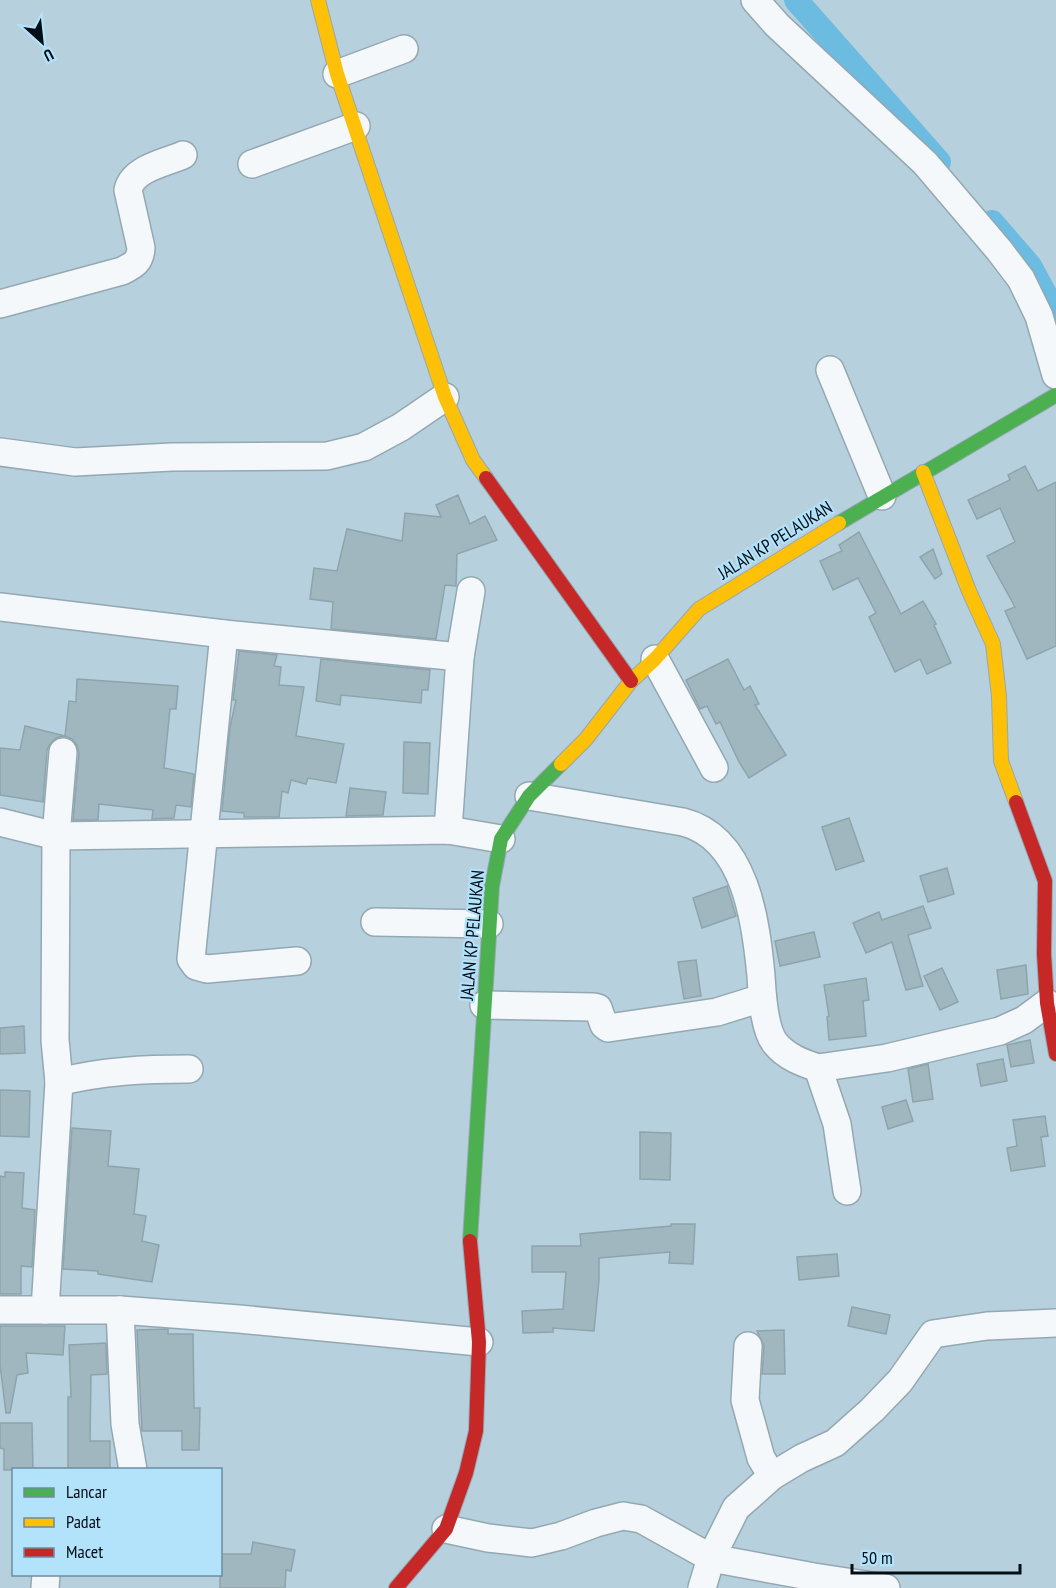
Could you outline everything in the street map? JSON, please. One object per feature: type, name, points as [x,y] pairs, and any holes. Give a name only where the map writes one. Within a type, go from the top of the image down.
[{"type":"street","points":[[318,0],[337,74],[445,398],[473,460],[631,681]]},
{"type":"street","points":[[755,0],[777,25],[925,163],[999,250],[1022,279],[1039,316],[1056,375]]},
{"type":"street","points":[[337,74],[404,49]]},
{"type":"street","points":[[252,164],[356,126]]},
{"type":"street","points":[[0,304],[122,271],[137,263],[141,248],[128,190],[130,182],[140,173],[183,155]]},
{"type":"street","points":[[830,370],[882,496]]},
{"type":"street","name":"JALAN KP PELAUKAN","points":[[396,1588],[446,1529],[476,1431],[479,1342],[470,1248],[489,924],[492,886],[501,840],[529,796],[586,739],[631,681],[655,659],[699,609],[882,496],[1056,394]]},
{"type":"street","points":[[0,452],[75,462],[172,457],[327,456],[364,447],[401,427],[445,398]]},
{"type":"street","points":[[923,472],[969,591],[993,644],[999,696],[1001,761],[1045,881],[1050,952],[1047,1003],[1056,1054]]},
{"type":"street","points":[[448,830],[460,657],[471,591]]},
{"type":"street","points":[[0,607],[224,634],[460,657]]},
{"type":"street","points":[[224,634],[191,959],[196,966],[207,969],[297,961]]},
{"type":"street","points":[[655,659],[714,768]]},
{"type":"street","points":[[45,1310],[59,1082],[55,1040],[56,836],[63,752]]},
{"type":"street","points":[[529,796],[683,822],[697,825],[709,834],[729,857],[747,892],[757,932],[762,998],[770,1033],[775,1043],[793,1059],[818,1068],[887,1058],[1000,1031],[1024,1020],[1047,1003]]},
{"type":"street","points":[[0,822],[56,836],[448,830],[501,840]]},
{"type":"street","points":[[375,922],[489,924]]},
{"type":"street","points":[[484,1005],[594,1007],[598,1008],[604,1025],[608,1028],[717,1012],[762,998]]},
{"type":"street","points":[[818,1068],[837,1124],[847,1191]]},
{"type":"street","points":[[59,1082],[130,1070],[189,1069]]},
{"type":"street","points":[[0,1310],[120,1310],[479,1342]]},
{"type":"street","points":[[120,1310],[125,1424],[133,1468]]},
{"type":"street","points":[[702,1588],[711,1558],[736,1508],[772,1476],[802,1458],[835,1443],[900,1381],[933,1334],[987,1326],[1056,1323]]},
{"type":"street","points":[[748,1346],[745,1401],[761,1458],[772,1476]]},
{"type":"street","points":[[446,1529],[488,1538],[532,1543],[623,1516],[641,1519],[711,1558],[886,1588]]},
{"type":"building","points":[[1025,466],[1038,491],[1056,482],[1056,646],[1027,659],[1005,611],[1015,607],[987,556],[1015,542],[1000,508],[977,519],[968,500],[1010,480],[1008,475]]},
{"type":"building","points":[[458,495],[470,524],[485,516],[497,540],[457,554],[456,586],[445,585],[436,639],[331,629],[333,602],[310,599],[314,568],[337,571],[347,529],[402,541],[405,513],[441,517],[436,505]]},
{"type":"building","points":[[859,532],[901,614],[923,601],[936,624],[934,625],[951,663],[927,674],[920,659],[895,672],[869,617],[876,613],[858,578],[833,590],[820,561],[842,551],[839,545]]},
{"type":"building","points":[[933,549],[942,574],[935,579],[920,557]]},
{"type":"building","points":[[239,651],[277,655],[274,666],[281,667],[279,685],[304,687],[296,736],[344,744],[336,783],[308,778],[306,784],[291,780],[288,793],[282,791],[279,817],[244,817],[244,813],[222,811],[230,727],[236,700],[233,700]]},
{"type":"building","points":[[321,659],[430,670],[428,690],[422,690],[421,703],[341,695],[340,705],[316,701]]},
{"type":"building","points":[[728,659],[744,690],[750,686],[759,704],[755,705],[786,755],[749,778],[720,722],[716,724],[707,706],[700,709],[686,680]]},
{"type":"building","points":[[77,679],[178,686],[176,709],[170,709],[164,768],[194,774],[191,807],[176,805],[174,818],[152,819],[153,810],[99,804],[98,820],[73,820],[79,753],[72,739],[64,736],[56,738],[47,750],[43,802],[0,795],[0,748],[20,750],[25,726],[65,736],[69,701],[76,702]]},
{"type":"building","points":[[404,742],[430,743],[428,794],[403,793]]},
{"type":"building","points":[[350,788],[386,792],[383,815],[346,816]]},
{"type":"building","points":[[849,818],[864,861],[836,870],[822,827]]},
{"type":"building","points":[[947,868],[954,894],[928,902],[920,876]]},
{"type":"building","points":[[727,886],[736,916],[702,928],[693,898]]},
{"type":"building","points":[[923,906],[931,928],[908,935],[923,986],[906,990],[892,942],[866,953],[853,923],[879,912],[882,920]]},
{"type":"building","points":[[814,932],[820,957],[780,966],[775,941]]},
{"type":"building","points":[[696,960],[701,996],[684,999],[678,962]]},
{"type":"building","points":[[1026,965],[1028,994],[1001,999],[997,970]]},
{"type":"building","points":[[942,968],[958,1002],[940,1010],[924,976]]},
{"type":"building","points":[[866,978],[869,1000],[863,1001],[866,1036],[829,1040],[827,1017],[829,1016],[824,985]]},
{"type":"building","points":[[24,1026],[25,1053],[0,1054],[0,1028]]},
{"type":"building","points":[[1030,1040],[1034,1063],[1011,1067],[1007,1045]]},
{"type":"building","points":[[1003,1059],[1007,1081],[981,1086],[977,1064]]},
{"type":"building","points":[[928,1064],[933,1099],[913,1102],[908,1069]]},
{"type":"building","points":[[0,1090],[30,1091],[29,1137],[0,1136]]},
{"type":"building","points":[[906,1100],[913,1121],[888,1129],[882,1107]]},
{"type":"building","points":[[1045,1116],[1048,1136],[1041,1137],[1045,1166],[1011,1171],[1007,1148],[1017,1146],[1013,1120]]},
{"type":"building","points":[[72,1128],[111,1131],[108,1166],[139,1169],[134,1214],[146,1216],[142,1241],[159,1245],[152,1282],[98,1274],[98,1271],[63,1269]]},
{"type":"building","points":[[640,1132],[671,1133],[670,1180],[640,1179]]},
{"type":"building","points":[[5,1172],[24,1173],[22,1208],[35,1210],[32,1267],[21,1266],[21,1294],[0,1294],[0,1176],[5,1177]]},
{"type":"building","points":[[671,1224],[695,1224],[693,1264],[669,1263],[670,1252],[599,1258],[594,1331],[553,1328],[553,1332],[523,1333],[522,1311],[563,1309],[566,1272],[532,1272],[532,1246],[581,1246],[580,1234],[671,1226]]},
{"type":"building","points":[[837,1254],[839,1276],[799,1280],[797,1257]]},
{"type":"building","points":[[852,1307],[890,1315],[886,1334],[848,1326]]},
{"type":"building","points":[[0,1326],[65,1326],[63,1355],[26,1353],[28,1373],[17,1375],[10,1413],[6,1413],[0,1365]]},
{"type":"building","points":[[168,1329],[168,1334],[193,1334],[194,1408],[200,1408],[199,1450],[182,1450],[182,1431],[142,1431],[137,1330]]},
{"type":"building","points":[[784,1330],[785,1374],[762,1374],[764,1346],[757,1331]]},
{"type":"building","points":[[106,1343],[107,1374],[91,1375],[90,1441],[110,1441],[110,1468],[68,1468],[68,1397],[71,1397],[69,1345]]},
{"type":"building","points":[[0,1423],[32,1423],[33,1468],[4,1470],[4,1449],[0,1448]]},
{"type":"building","points":[[253,1542],[295,1550],[291,1571],[286,1570],[285,1588],[220,1588],[222,1554],[251,1554]]},
{"type":"waterway","points":[[796,0],[939,162]]},
{"type":"waterway","points":[[992,222],[1030,266],[1056,314]]},
{"type":"traffic: fast","points":[[839,523],[1056,395]]},
{"type":"traffic: fast","points":[[470,1241],[492,886],[501,839],[529,796],[561,764]]},
{"type":"traffic: slow","points":[[318,0],[337,74],[445,397],[473,460],[486,478]]},
{"type":"traffic: slow","points":[[923,472],[969,591],[993,644],[999,696],[1001,761],[1016,802]]},
{"type":"traffic: slow","points":[[561,764],[586,739],[631,681],[655,659],[699,609],[839,523]]},
{"type":"traffic: jam","points":[[486,478],[631,681]]},
{"type":"traffic: jam","points":[[1016,802],[1045,881],[1044,954],[1047,1003],[1056,1054]]},
{"type":"traffic: jam","points":[[396,1588],[446,1529],[466,1473],[476,1431],[479,1342],[470,1241]]}]
